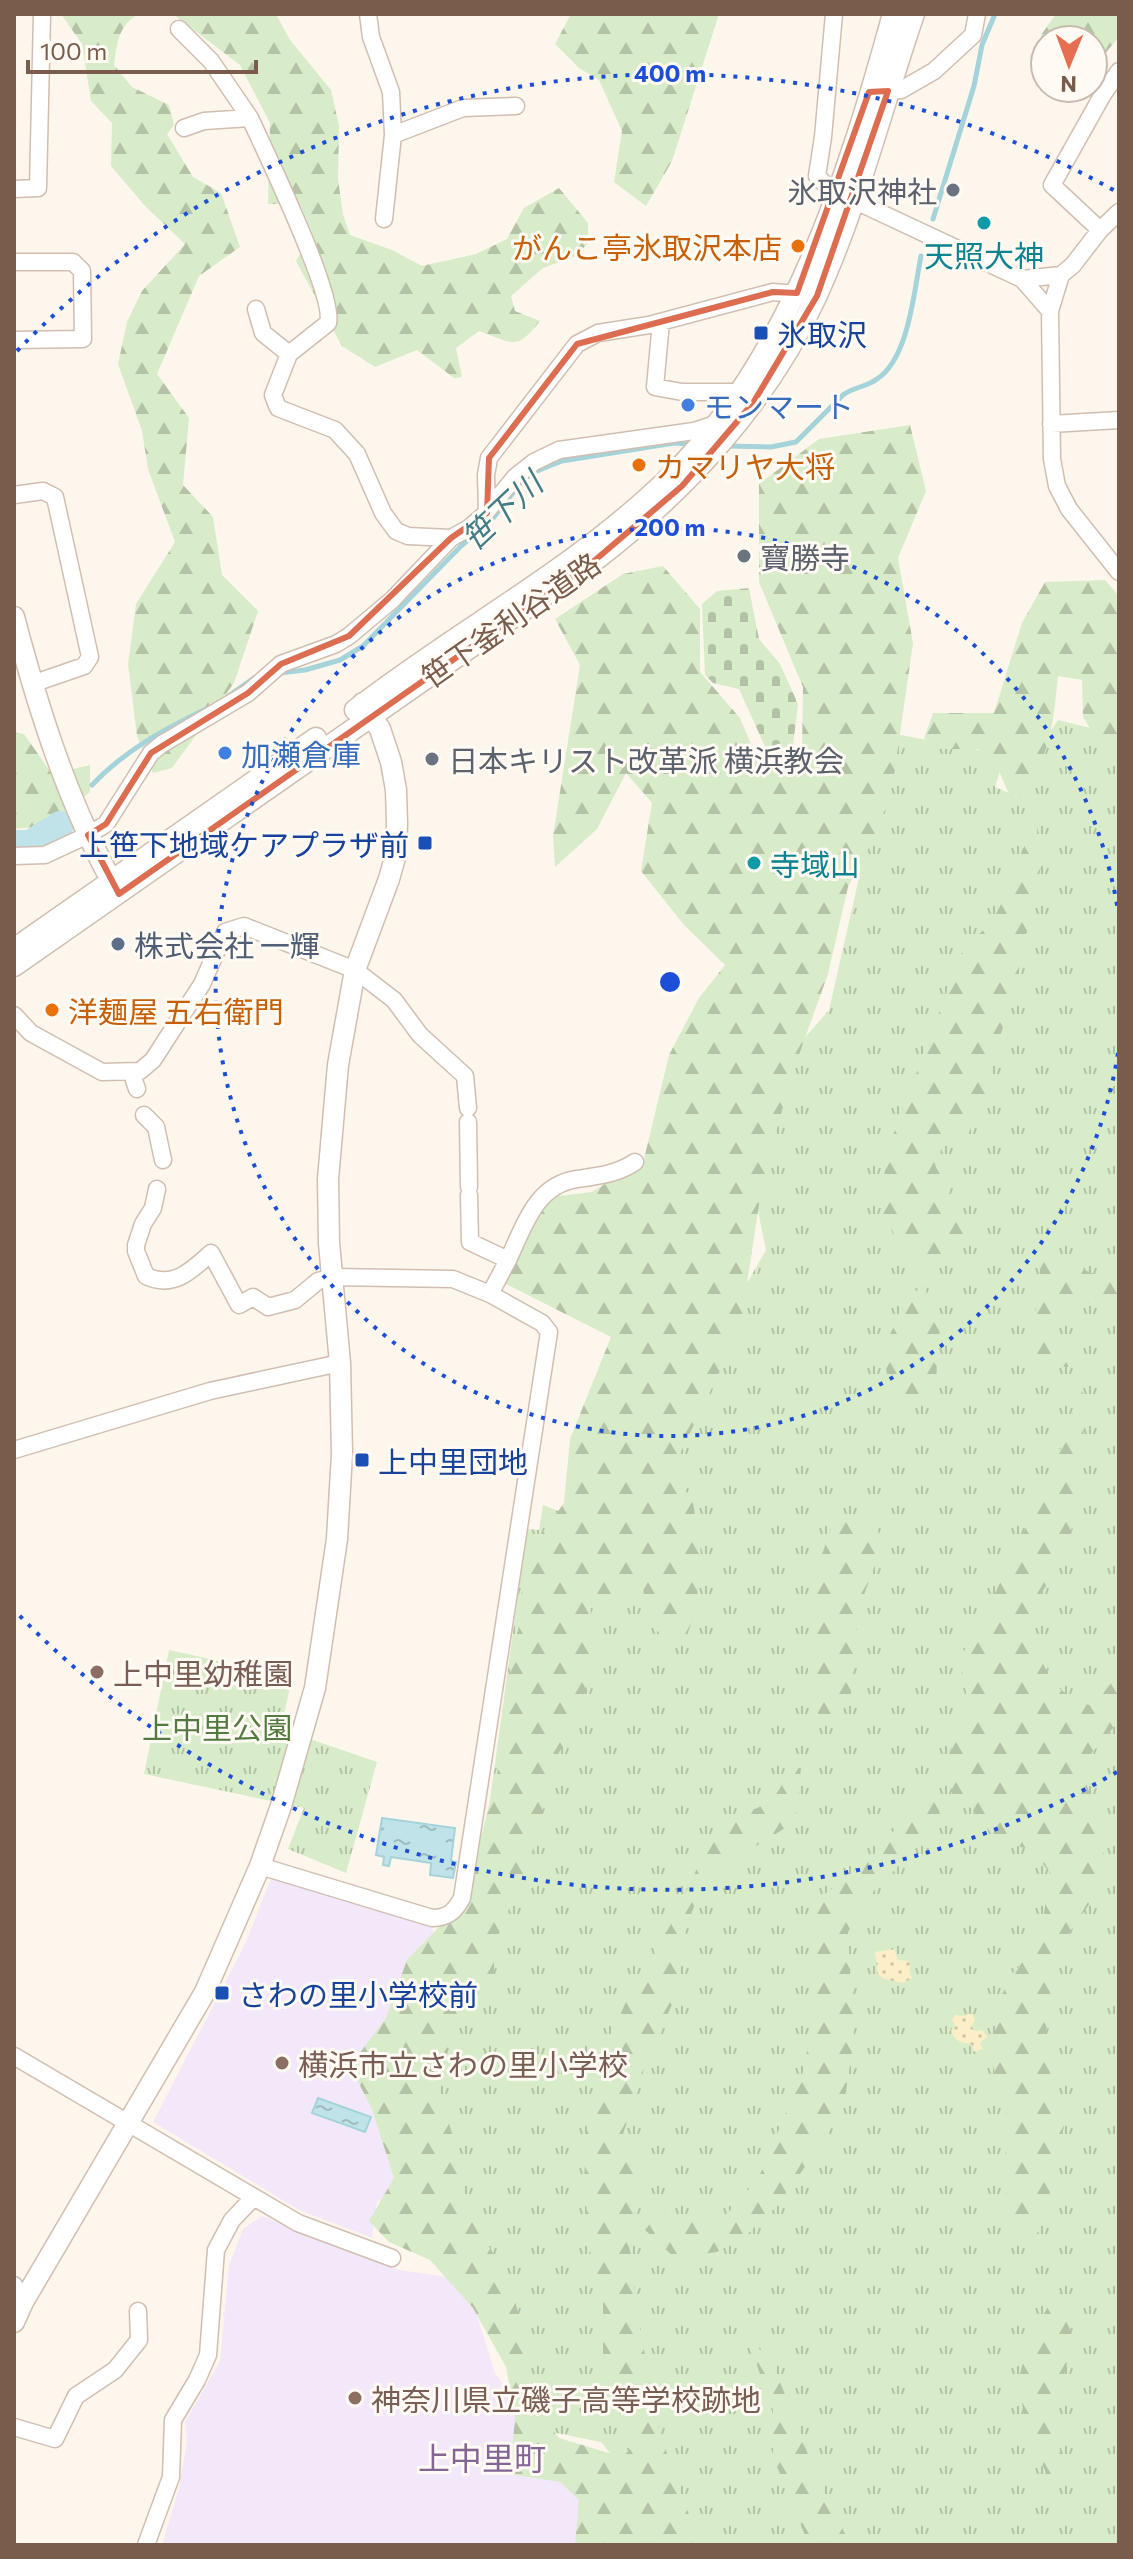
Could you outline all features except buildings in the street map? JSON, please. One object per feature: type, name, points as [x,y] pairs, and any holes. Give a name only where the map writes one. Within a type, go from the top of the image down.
[{"type":"street","points":[[14,189],[38,188],[42,14]]},
{"type":"street","points":[[368,14],[371,37],[391,92],[393,135],[384,219]]},
{"type":"street","points":[[834,14],[817,176],[844,198],[1022,279],[1050,311]]},
{"type":"street","name":"笹下釜利谷道路","points":[[879,91],[893,14]]},
{"type":"street","name":"笹下釜利谷道路","points":[[14,966],[116,888],[597,540],[671,476],[717,430],[753,403],[817,296],[844,198],[879,91],[914,14]]},
{"type":"street","points":[[879,91],[901,90],[934,71],[973,35],[977,14]]},
{"type":"street","points":[[179,29],[211,61],[250,118],[300,228],[329,307],[328,323],[289,354],[273,395],[278,408],[335,430],[357,454],[383,513],[396,531],[408,536],[451,538]]},
{"type":"street","points":[[1100,230],[1052,185],[1119,71]]},
{"type":"street","points":[[393,135],[463,108],[516,106]]},
{"type":"street","points":[[184,128],[204,121],[250,118]]},
{"type":"street","name":"笹下釜利谷道路","points":[[367,709],[637,528],[709,458],[717,430],[768,348],[844,198]]},
{"type":"street","points":[[1119,212],[1061,275],[1050,311],[1052,459],[1057,486],[1069,509],[1119,572]]},
{"type":"street","points":[[14,262],[73,262],[82,271],[83,339],[14,340]]},
{"type":"street","points":[[1022,279],[1061,275]]},
{"type":"street","points":[[487,511],[489,458],[577,344],[598,333],[661,322],[773,292],[797,294]]},
{"type":"street","points":[[256,309],[263,333],[289,354]]},
{"type":"street","points":[[661,322],[655,387],[682,392],[739,392]]},
{"type":"street","points":[[1051,424],[1119,420]]},
{"type":"street","points":[[14,856],[45,855],[106,824],[151,753],[227,708],[281,664],[349,636],[392,600],[451,538],[469,528],[515,477],[534,462],[559,450],[717,430]]},
{"type":"street","points":[[14,495],[43,491],[55,497],[90,657],[84,666],[32,684]]},
{"type":"street","points":[[14,617],[32,684],[66,783],[88,835],[116,888]]},
{"type":"street","points":[[14,2322],[18,2293],[128,2125],[205,1992],[260,1866],[281,1806],[318,1673],[337,1539],[342,1454],[340,1363],[329,1243],[328,1179],[338,1065],[355,970],[396,854],[396,790],[391,762],[380,729],[367,709]]},
{"type":"street","name":"笹下釜利谷道路","points":[[14,949],[116,888]]},
{"type":"street","points":[[14,1015],[31,1033],[102,1072],[140,1071],[153,1060],[202,984],[225,932],[244,926],[355,970],[394,1000],[420,1035],[465,1076],[470,1242],[508,1260]]},
{"type":"street","points":[[144,1115],[156,1127],[163,1160]]},
{"type":"street","points":[[490,1294],[532,1210],[547,1191],[567,1181],[614,1174],[635,1162]]},
{"type":"street","points":[[157,1189],[153,1208],[143,1224],[136,1245],[146,1276],[157,1282],[184,1277],[211,1253],[239,1305],[253,1297],[268,1307],[295,1300],[318,1281],[334,1277],[453,1279],[490,1294],[542,1323],[549,1332],[462,1898],[456,1909],[444,1918],[432,1918],[260,1866]]},
{"type":"street","points":[[14,1450],[210,1391],[340,1363]]},
{"type":"street","points":[[14,2056],[298,2223],[392,2258]]},
{"type":"street","points":[[146,2545],[171,2477],[173,2420],[208,2355],[216,2250],[232,2220],[254,2197]]},
{"type":"street","points":[[14,2427],[55,2439],[76,2396],[115,2370],[139,2340],[138,2311]]},
{"type":"highlighted area","points":[[888,91],[817,296],[753,403],[682,486],[594,561],[119,894],[88,835],[106,824],[151,753],[248,693],[281,664],[349,636],[451,538],[487,513],[489,458],[577,344],[773,292],[797,293],[869,92]]},
{"type":"shaded area","name":"横浜市立さわの里小学校","points":[[272,1876],[431,1925],[438,1946],[383,2131],[398,2198],[377,2201],[372,2238],[299,2210],[153,2122],[245,1944]]},
{"type":"shaded area","name":"神奈川県立磯子高等学校跡地","points":[[262,2216],[399,2270],[449,2277],[467,2283],[495,2373],[594,2513],[585,2545],[162,2545],[179,2488],[187,2441],[185,2422],[220,2361],[229,2265],[243,2229]]},
{"type":"green space","points":[[61,14],[139,14],[123,29],[114,65],[132,87],[169,105],[174,125],[167,134],[193,177],[221,193],[240,247],[199,276],[157,374],[189,418],[183,485],[213,517],[222,575],[258,611],[234,683],[172,768],[153,773],[137,736],[128,664],[136,604],[175,542],[148,469],[142,431],[118,364],[127,322],[142,291],[185,244],[146,207],[111,166],[112,123],[91,101],[82,44]]},
{"type":"green space","points":[[173,14],[276,14],[290,40],[331,90],[339,126],[338,179],[343,215],[350,235],[392,250],[422,266],[476,254],[507,239],[524,208],[559,188],[588,223],[588,243],[576,256],[543,268],[511,296],[515,311],[540,321],[532,331],[513,342],[479,331],[456,348],[462,377],[454,378],[417,350],[375,367],[342,346],[296,261],[312,232],[300,204],[268,204],[270,123],[240,65]]},
{"type":"green space","points":[[571,14],[719,14],[672,161],[646,206],[614,182],[622,131],[599,80],[579,68],[555,44]]},
{"type":"green space","points":[[1056,14],[1119,14],[1119,37],[1109,49],[1109,24],[1049,24]]},
{"type":"green space","points":[[910,425],[926,491],[898,558],[913,643],[894,776],[883,821],[848,887],[828,974],[791,1077],[762,1185],[740,1330],[672,1470],[693,1502],[701,1554],[696,1610],[684,1644],[663,1635],[652,1625],[643,1589],[590,1601],[594,1663],[573,1732],[557,1755],[531,1856],[495,1943],[493,1992],[449,2039],[438,2088],[455,2143],[468,2212],[510,2281],[527,2348],[533,2406],[559,2438],[622,2457],[635,2445],[612,2405],[603,2361],[603,2297],[591,2259],[584,2180],[587,2124],[604,2053],[633,1985],[670,1926],[700,1862],[726,1817],[766,1803],[778,1791],[788,1768],[801,1768],[795,1822],[756,1846],[699,1893],[686,1928],[678,1992],[649,2054],[623,2134],[642,2171],[629,2245],[639,2323],[658,2425],[701,2545],[575,2545],[579,2500],[560,2482],[510,2474],[515,2418],[506,2367],[473,2308],[430,2260],[389,2242],[369,2221],[394,2178],[372,2109],[350,2066],[386,2018],[407,1960],[465,1900],[505,1742],[507,1694],[519,1625],[524,1567],[540,1536],[564,1503],[570,1439],[611,1337],[502,1282],[550,1197],[592,1192],[644,1159],[669,1055],[699,998],[725,965],[684,925],[641,871],[652,803],[626,773],[597,829],[555,867],[553,836],[580,665],[555,619],[623,574],[663,566],[700,609],[700,672],[740,718],[762,771],[802,751],[803,687],[759,582],[759,484],[819,439]]},
{"type":"green space","points":[[1105,580],[1119,596],[1119,736],[1096,738],[1083,717],[1082,680],[1058,676],[1048,744],[1035,773],[1011,799],[997,766],[979,749],[937,749],[924,739],[933,713],[994,713],[1022,623],[1045,582]]},
{"type":"green space","points":[[749,588],[759,639],[780,664],[798,704],[792,754],[768,753],[739,689],[713,683],[705,675],[702,604],[717,591]]},
{"type":"green space","points":[[1058,720],[1119,735],[1119,2545],[656,2545],[631,2479],[601,2442],[541,2430],[514,2305],[477,2243],[413,2050],[475,1910],[527,1529],[539,1530],[543,1505],[563,1513],[735,1304],[766,1250],[753,1186],[795,1049],[829,1010],[858,882],[874,751],[901,735],[1005,755],[995,787],[1016,796],[1034,755]]},
{"type":"green space","points":[[14,732],[24,734],[52,774],[90,765],[90,792],[52,825],[14,829]]},
{"type":"green space","points":[[1035,812],[1041,866],[1013,996],[995,1052],[988,1097],[968,1134],[943,1145],[935,1165],[957,1206],[963,1229],[961,1251],[949,1266],[903,1251],[878,1203],[892,1138],[961,954],[994,918],[1014,879],[1025,844],[1009,820]]},
{"type":"green space","points":[[1042,1251],[1059,1261],[1119,1283],[1119,1315],[1078,1299],[1066,1299],[1049,1324],[1056,1343],[1071,1354],[1068,1367],[1030,1366]]},
{"type":"green space","points":[[923,1285],[942,1323],[938,1339],[936,1385],[915,1404],[890,1394],[883,1348],[908,1299]]},
{"type":"green space","points":[[1082,1385],[1085,1420],[1068,1556],[1033,1604],[1032,1643],[1053,1683],[1075,1701],[1093,1706],[1119,1673],[1119,1721],[1090,1755],[1082,1771],[1102,1830],[1105,1865],[1090,1903],[1055,1953],[1044,2049],[1064,2126],[1044,2221],[1034,2239],[1009,2227],[1005,2176],[1007,2116],[993,2066],[996,2007],[1012,1974],[1040,1942],[1050,1872],[1029,1849],[998,1841],[971,1808],[961,1805],[952,1793],[949,1754],[970,1711],[959,1660],[984,1617],[1054,1467]]},
{"type":"green space","points":[[871,1515],[883,1543],[858,1611],[850,1705],[820,1721],[808,1673],[811,1586],[833,1523]]},
{"type":"green space","name":"上中里公園","points":[[169,1650],[292,1677],[281,1729],[377,1762],[346,1873],[288,1849],[304,1808],[144,1774]]},
{"type":"green space","points":[[936,1789],[941,1822],[866,1899],[848,1932],[854,2038],[846,2092],[827,2137],[774,2209],[744,2237],[717,2252],[675,2258],[645,2230],[659,2213],[721,2221],[758,2179],[803,2072],[813,2020],[817,1900],[871,1858],[911,1810]]},
{"type":"green space","points":[[1060,2292],[1073,2340],[1053,2432],[1068,2471],[1068,2481],[1052,2486],[1025,2426],[1019,2377],[1033,2328]]},
{"type":"green space","points":[[745,2332],[773,2365],[804,2441],[813,2473],[851,2545],[809,2545],[773,2457],[773,2410]]},
{"type":"sand","points":[[894,1949],[898,1960],[909,1961],[911,1966],[912,1978],[903,1983],[878,1974],[875,1952]]},
{"type":"sand","points":[[972,2013],[975,2020],[971,2026],[975,2031],[982,2030],[987,2037],[980,2043],[983,2049],[975,2052],[971,2044],[956,2039],[951,2030],[955,2026],[952,2020],[955,2015]]},
{"type":"water","points":[[382,1818],[455,1828],[451,1861],[456,1862],[453,1878],[430,1875],[431,1863],[391,1857],[389,1866],[383,1865],[384,1857],[376,1855]]},
{"type":"water","points":[[318,2098],[371,2117],[365,2132],[312,2113]]},
{"type":"waterway","name":"笹下川","points":[[933,219],[974,86],[982,45],[995,14]]},
{"type":"waterway","name":"笹下川","points":[[725,446],[771,447],[796,442],[843,395],[873,382],[888,369],[908,323],[921,256]]},
{"type":"waterway","name":"笹下川","points":[[279,673],[305,670],[340,660],[363,646],[461,546],[494,517],[523,480],[537,471],[562,461],[674,443],[691,444]]},
{"type":"waterway","name":"笹下川","points":[[227,697],[254,678]]},
{"type":"waterway","name":"笹下川","points":[[92,785],[132,751],[208,708]]},
{"type":"waterway","name":"笹下川","points":[[14,844],[30,844],[60,825]]},
{"type":"place","name":"氷取沢神社","points":[[953,190]]},
{"type":"place","name":"天照大神","points":[[984,223]]},
{"type":"place","name":"がんこ亭氷取沢本店","points":[[798,246]]},
{"type":"place","name":"氷取沢","points":[[761,333]]},
{"type":"place","name":"モンマート","points":[[688,405]]},
{"type":"place","name":"カマリヤ大将","points":[[639,465]]},
{"type":"place","name":"寶勝寺","points":[[744,556]]},
{"type":"place","name":"加瀬倉庫","points":[[225,753]]},
{"type":"place","name":"日本キリスト改革派 横浜教会","points":[[432,759]]},
{"type":"place","name":"上笹下地域ケアプラザ前","points":[[425,843]]},
{"type":"place","name":"寺域山","points":[[754,863]]},
{"type":"place","name":"株式会社 一輝","points":[[118,944]]},
{"type":"place","name":"洋麺屋 五右衛門","points":[[52,1010]]},
{"type":"place","name":"上中里団地","points":[[362,1460]]},
{"type":"place","name":"上中里幼稚園","points":[[97,1672]]},
{"type":"place","name":"さわの里小学校前","points":[[222,1993]]},
{"type":"place","name":"横浜市立さわの里小学校","points":[[282,2063]]},
{"type":"place","name":"神奈川県立磯子高等学校跡地","points":[[355,2398]]},
{"type":"district","name":"上中里町","points":[[482,2457]]}]
